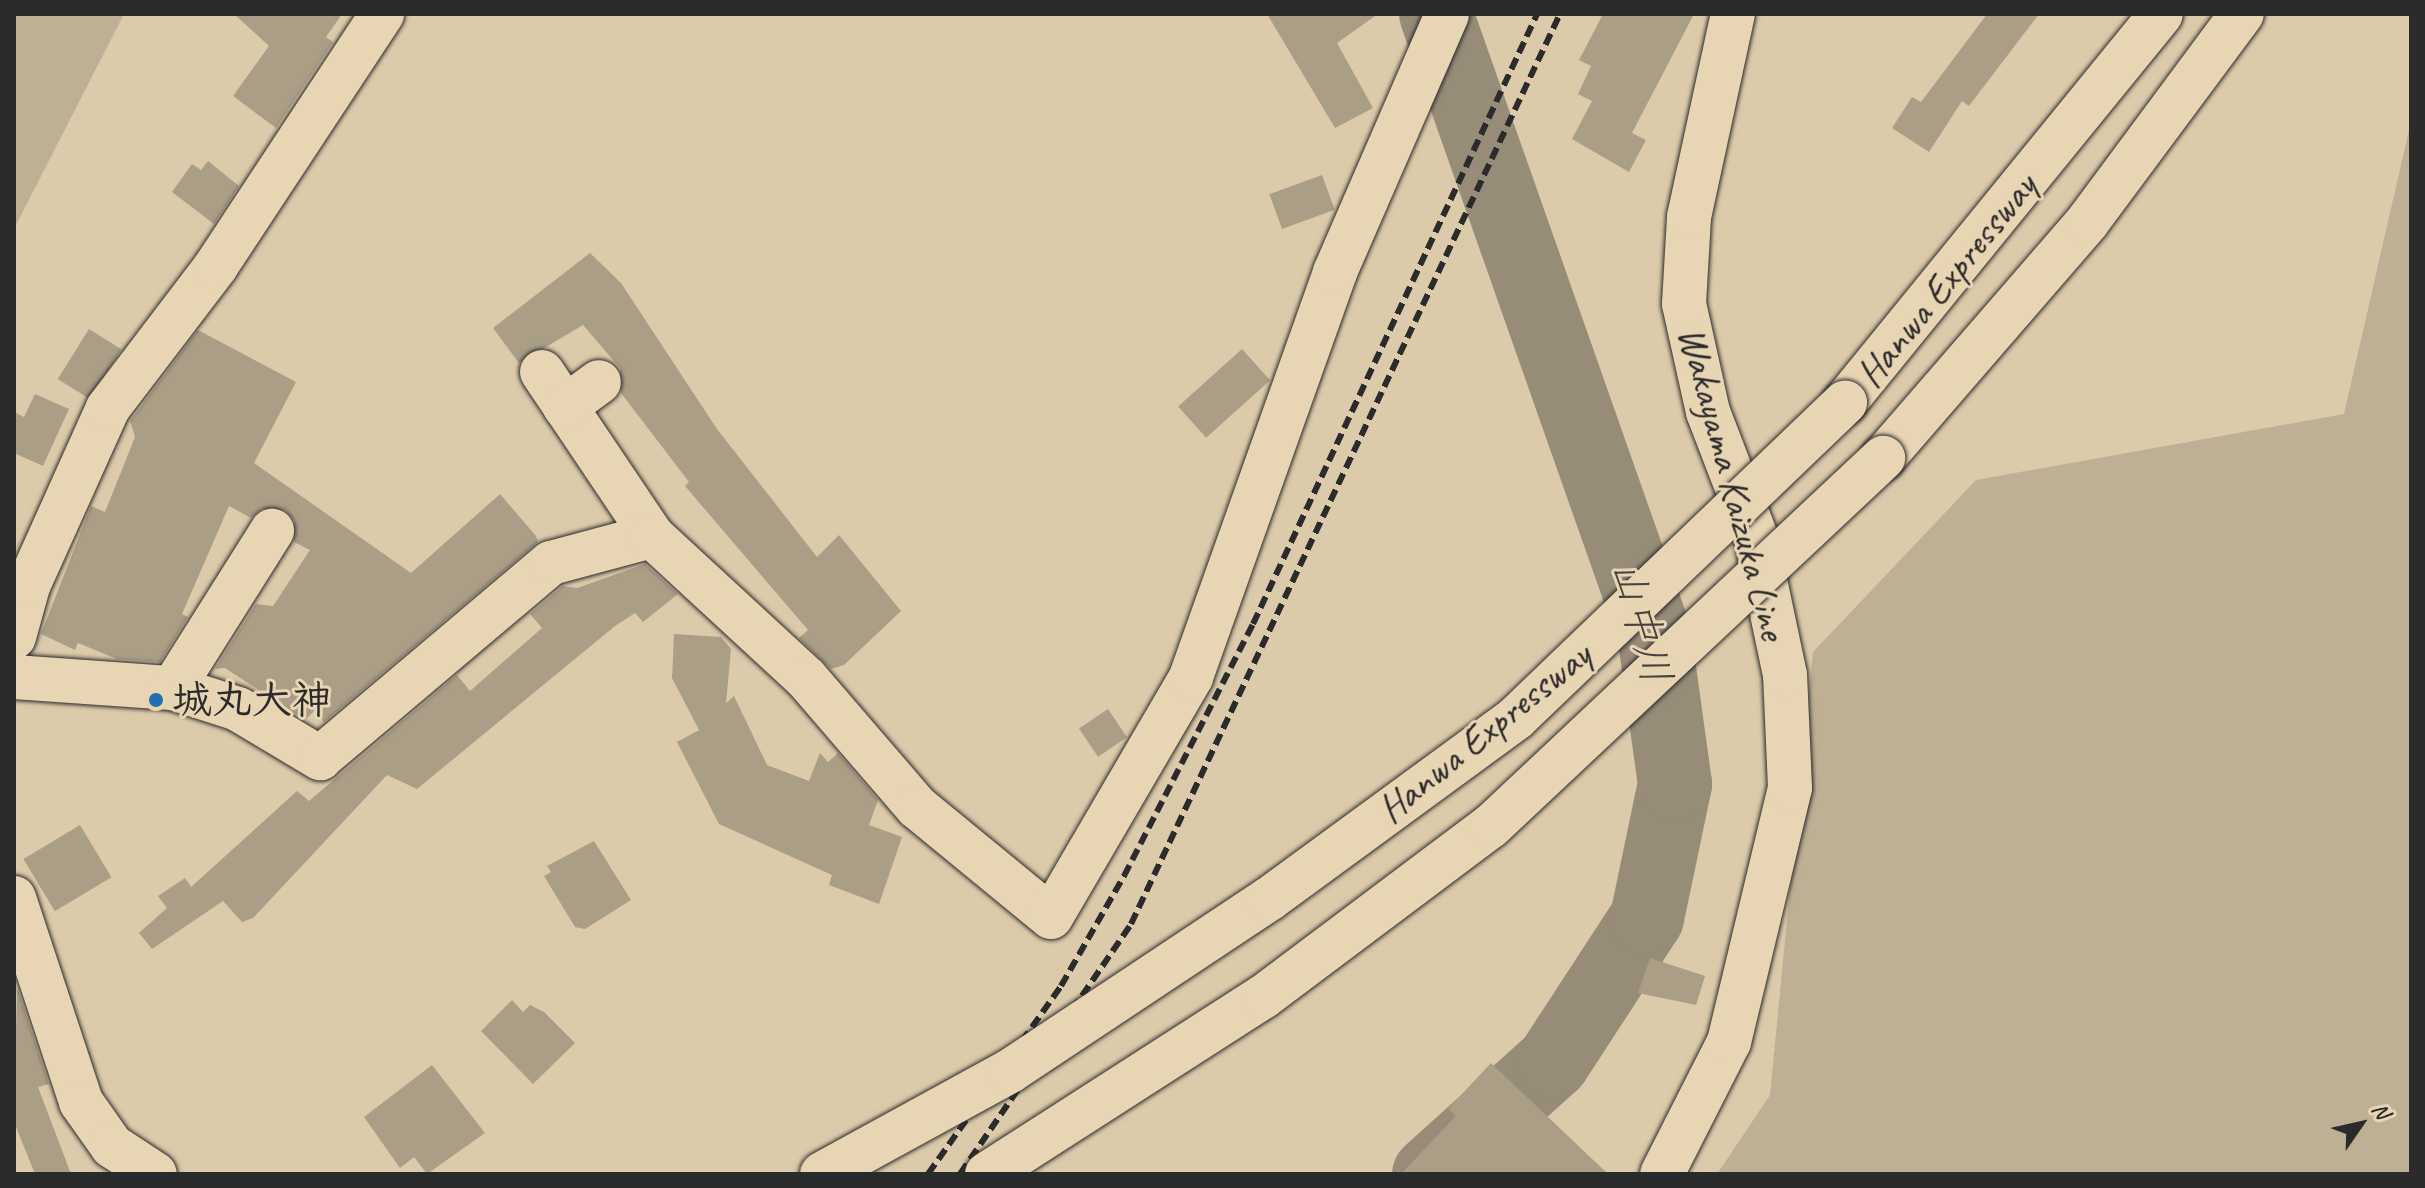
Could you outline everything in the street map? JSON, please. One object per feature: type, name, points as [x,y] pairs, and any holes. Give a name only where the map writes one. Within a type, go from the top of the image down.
[{"type":"main road","points":[[14,637],[28,586],[108,408],[216,266],[382,14]]},
{"type":"main road","points":[[569,387],[652,536],[806,678],[917,807],[1051,917],[1191,677],[1335,272],[1447,14]]},
{"type":"main road","name":"Wakayama Kaizuka Line","points":[[1662,1174],[1729,1042],[1790,788],[1785,675],[1756,537],[1708,412],[1684,304],[1689,217],[1733,14]]},
{"type":"main road","points":[[1845,402],[2123,14]]},
{"type":"main road","name":"Hanwa Expressway","points":[[822,1174],[1010,1071],[1269,899],[1516,718],[1845,402],[2161,14]]},
{"type":"main road","name":"Hanwa Expressway","points":[[987,1174],[1263,997],[1491,826],[1883,458],[2088,221],[2242,14]]},
{"type":"main road","points":[[2088,221],[2266,14]]},
{"type":"main road","points":[[173,688],[272,531]]},
{"type":"main road","points":[[14,677],[173,688],[238,709],[320,758],[551,563],[652,536]]},
{"type":"main road","points":[[14,898],[81,1102],[112,1146],[155,1174]]},
{"type":"shaded area","points":[[14,14],[124,14],[14,229]]},
{"type":"shaded area","points":[[2411,121],[2411,1174],[1717,1174],[1770,1095],[1813,652],[1976,480],[2344,414]]},
{"type":"building","points":[[234,14],[342,14],[326,37],[333,42],[276,128],[233,96],[269,46]]},
{"type":"building","points":[[1267,14],[1378,14],[1337,43],[1373,108],[1335,128]]},
{"type":"building","points":[[1603,14],[1694,14],[1632,133],[1646,140],[1629,172],[1572,139],[1592,101],[1578,94],[1591,66],[1579,60]]},
{"type":"building","points":[[1987,14],[2039,14],[1969,106],[1962,101],[1929,152],[1892,128],[1912,97],[1921,102]]},
{"type":"building","points":[[208,161],[239,186],[214,224],[172,192],[192,164],[201,170]]},
{"type":"building","points":[[1322,175],[1335,210],[1282,229],[1269,194]]},
{"type":"building","points":[[590,253],[621,283],[717,429],[817,557],[839,535],[901,611],[844,665],[831,669],[799,638],[808,630],[685,486],[689,482],[621,393],[620,368],[583,325],[519,363],[493,328]]},
{"type":"building","points":[[89,329],[121,349],[90,399],[58,379]]},
{"type":"building","points":[[198,330],[296,382],[254,463],[411,573],[500,494],[538,542],[324,722],[314,711],[305,720],[225,668],[215,669],[256,604],[273,606],[310,550],[294,542],[294,520],[285,510],[261,509],[251,518],[229,506],[182,614],[188,617],[160,662],[117,659],[78,643],[75,650],[41,634],[91,506],[105,512],[135,437],[130,421]]},
{"type":"building","points":[[1242,349],[1270,380],[1206,438],[1178,407]]},
{"type":"building","points":[[35,394],[69,409],[43,466],[14,453],[14,412],[24,417]]},
{"type":"building","points":[[645,564],[678,594],[643,622],[635,613],[615,626],[417,789],[387,775],[253,918],[242,922],[223,901],[152,949],[139,933],[167,908],[158,896],[185,878],[191,887],[297,791],[309,801],[457,675],[470,691],[542,628],[530,614],[563,586],[577,588]]},
{"type":"building","points":[[674,634],[721,637],[731,649],[726,703],[734,696],[767,765],[809,781],[820,753],[828,762],[838,753],[878,800],[869,825],[902,837],[879,904],[829,885],[832,875],[719,824],[677,742],[699,730],[672,678]]},
{"type":"building","points":[[1108,709],[1127,737],[1098,757],[1079,729]]},
{"type":"building","points":[[80,825],[111,877],[55,911],[23,859]]},
{"type":"building","points":[[594,841],[631,900],[585,929],[575,927],[544,876],[551,872],[547,866]]},
{"type":"building","points":[[1650,958],[1705,976],[1696,1005],[1638,993]]},
{"type":"building","points":[[17,987],[49,1084],[38,1087],[71,1174],[35,1174],[14,1122]]},
{"type":"building","points":[[512,1000],[523,1012],[530,1005],[544,1012],[575,1043],[533,1084],[481,1031]]},
{"type":"building","points":[[1491,1063],[1608,1174],[1401,1174],[1456,1116],[1448,1109]]},
{"type":"building","points":[[432,1065],[485,1133],[427,1174],[414,1157],[400,1168],[364,1117]]},
{"type":"waterway","name":"山中川","points":[[1429,1174],[1553,1062],[1647,918],[1675,784],[1654,633],[1436,14]]},
{"type":"railway","points":[[928,1174],[1061,986],[1124,876],[1253,624],[1537,14]]},
{"type":"railway","points":[[960,1174],[1131,924],[1560,14]]},
{"type":"place","name":"城丸大神","points":[[156,700]]}]
